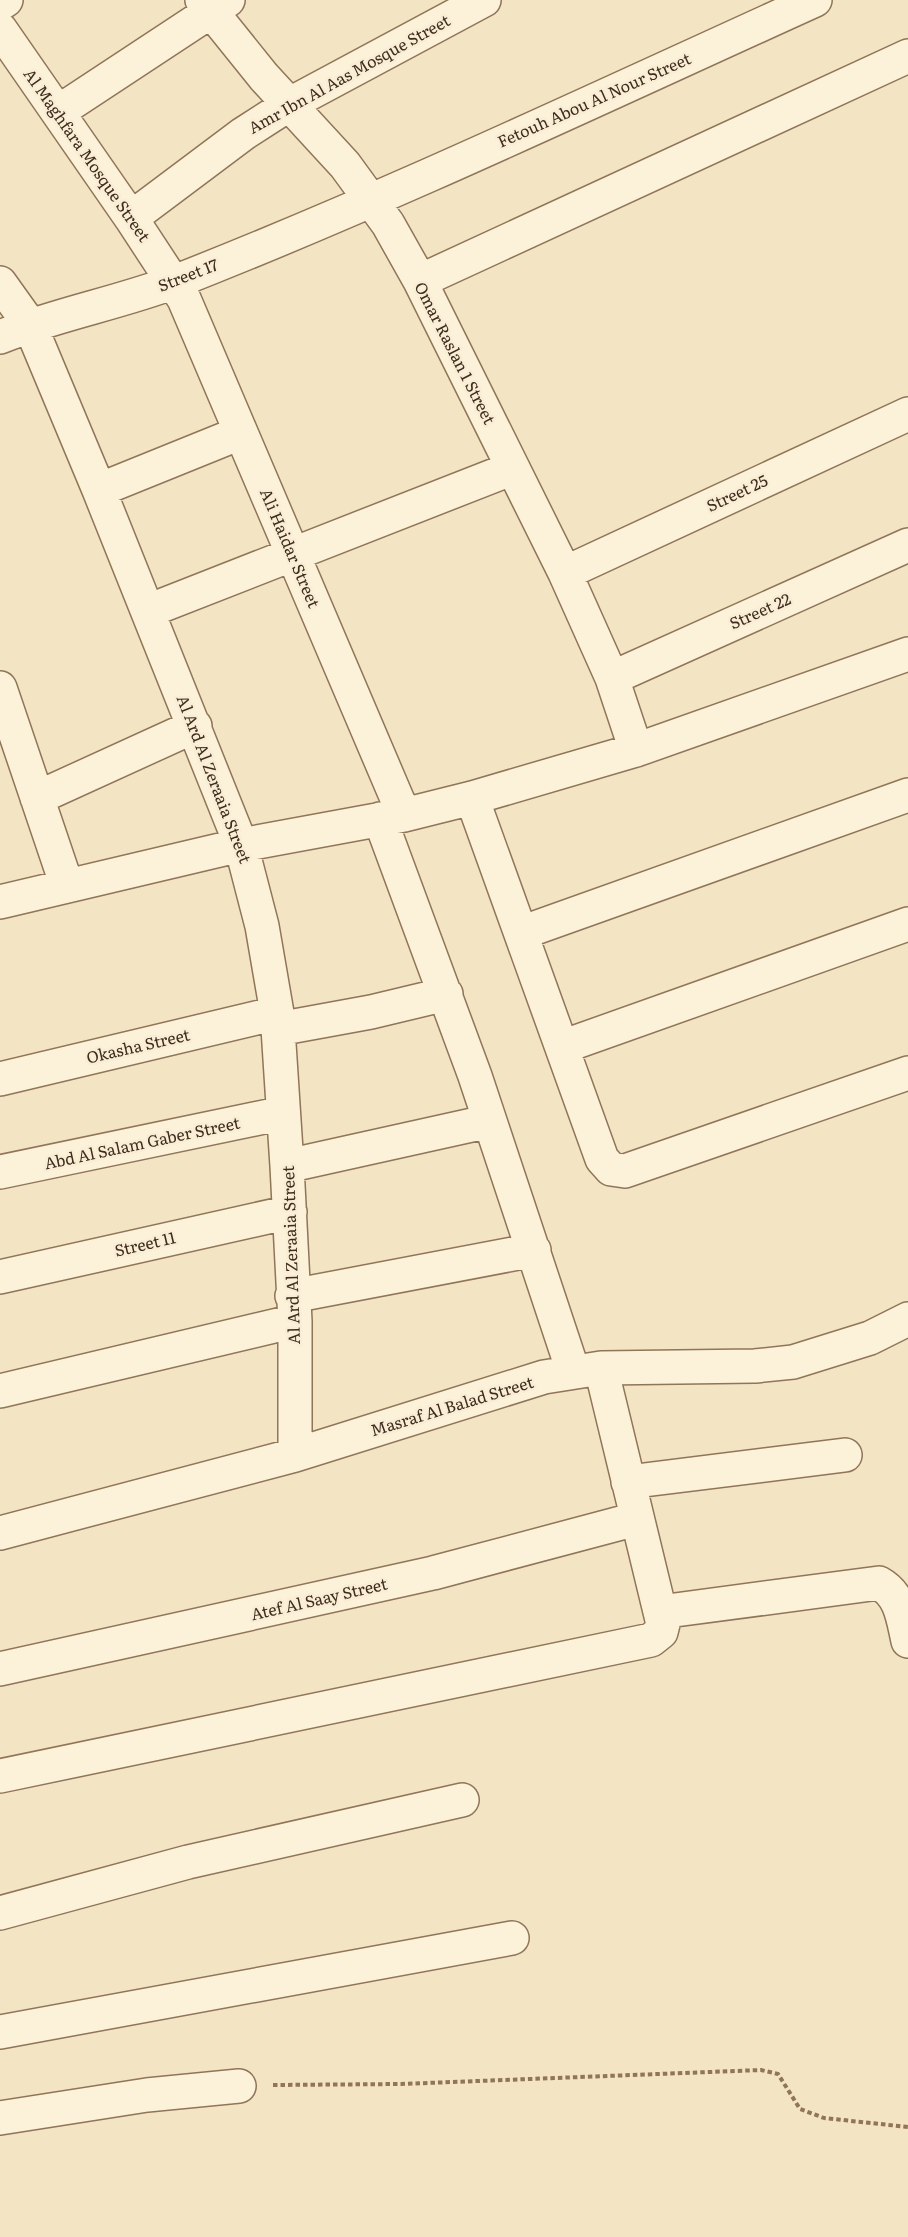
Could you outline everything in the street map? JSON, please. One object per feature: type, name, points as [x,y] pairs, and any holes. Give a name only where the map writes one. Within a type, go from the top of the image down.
[{"type":"street","points":[[0,4],[6,0]]},
{"type":"street","name":"Amr Ibn Al Aas Mosque Street","points":[[131,218],[243,134],[288,105],[484,0]]},
{"type":"street","name":"Fetouh Abou Al Nour Street","points":[[372,201],[815,0]]},
{"type":"street","points":[[58,112],[213,4]]},
{"type":"street","name":"Omar Raslan 1 Street","points":[[213,4],[288,105],[345,165],[372,201],[420,281],[565,573],[612,678],[636,750]]},
{"type":"street","name":"Al Maghfara Mosque Street","points":[[0,29],[174,282]]},
{"type":"street","points":[[420,281],[908,56]]},
{"type":"street","name":"Street 17","points":[[0,337],[30,325],[174,282],[372,201]]},
{"type":"street","name":"Ali Haidar Street","points":[[174,282],[293,554],[392,817],[446,994],[534,1250],[587,1369],[628,1482],[660,1612]]},
{"type":"street","name":"Al Ard Al Zeraaia Street","points":[[0,283],[30,325],[99,490],[241,845],[262,926],[278,1021],[290,1212],[295,1455]]},
{"type":"street","name":"Street 25","points":[[565,573],[908,414]]},
{"type":"street","points":[[99,490],[240,433]]},
{"type":"street","points":[[148,611],[513,468]]},
{"type":"street","name":"Street 22","points":[[612,678],[908,545]]},
{"type":"street","points":[[0,902],[241,845],[392,817],[472,798],[636,750],[908,654]]},
{"type":"street","points":[[0,688],[67,886]]},
{"type":"street","points":[[37,798],[195,726]]},
{"type":"street","points":[[521,933],[908,795]]},
{"type":"street","points":[[472,798],[602,1159],[611,1169],[625,1171],[908,1073]]},
{"type":"street","points":[[561,1047],[908,924]]},
{"type":"street","name":"Okasha Street","points":[[0,1079],[278,1021],[370,1012],[446,994]]},
{"type":"street","name":"Abd Al Salam Gaber Street","points":[[0,1173],[283,1113]]},
{"type":"street","points":[[287,1166],[490,1121]]},
{"type":"street","name":"Street 11","points":[[0,1277],[290,1212]]},
{"type":"street","points":[[0,1391],[293,1309],[534,1250]]},
{"type":"street","name":"Masraf Al Balad Street","points":[[0,1533],[295,1455],[587,1369],[755,1366],[793,1362],[870,1338],[908,1319]]},
{"type":"street","points":[[628,1482],[845,1455]]},
{"type":"street","name":"Atef Al Saay Street","points":[[0,1669],[433,1573],[636,1519]]},
{"type":"street","points":[[0,1776],[651,1640],[661,1632],[663,1624],[660,1612],[879,1583],[888,1587],[904,1602],[908,1641]]},
{"type":"street","points":[[0,1913],[188,1862],[462,1800]]},
{"type":"street","points":[[0,2032],[512,1938]]},
{"type":"street","points":[[0,2118],[147,2095],[239,2086]]},
{"type":"path","points":[[239,2086],[401,2084],[761,2070],[778,2074],[800,2109],[824,2118],[908,2127]]}]
